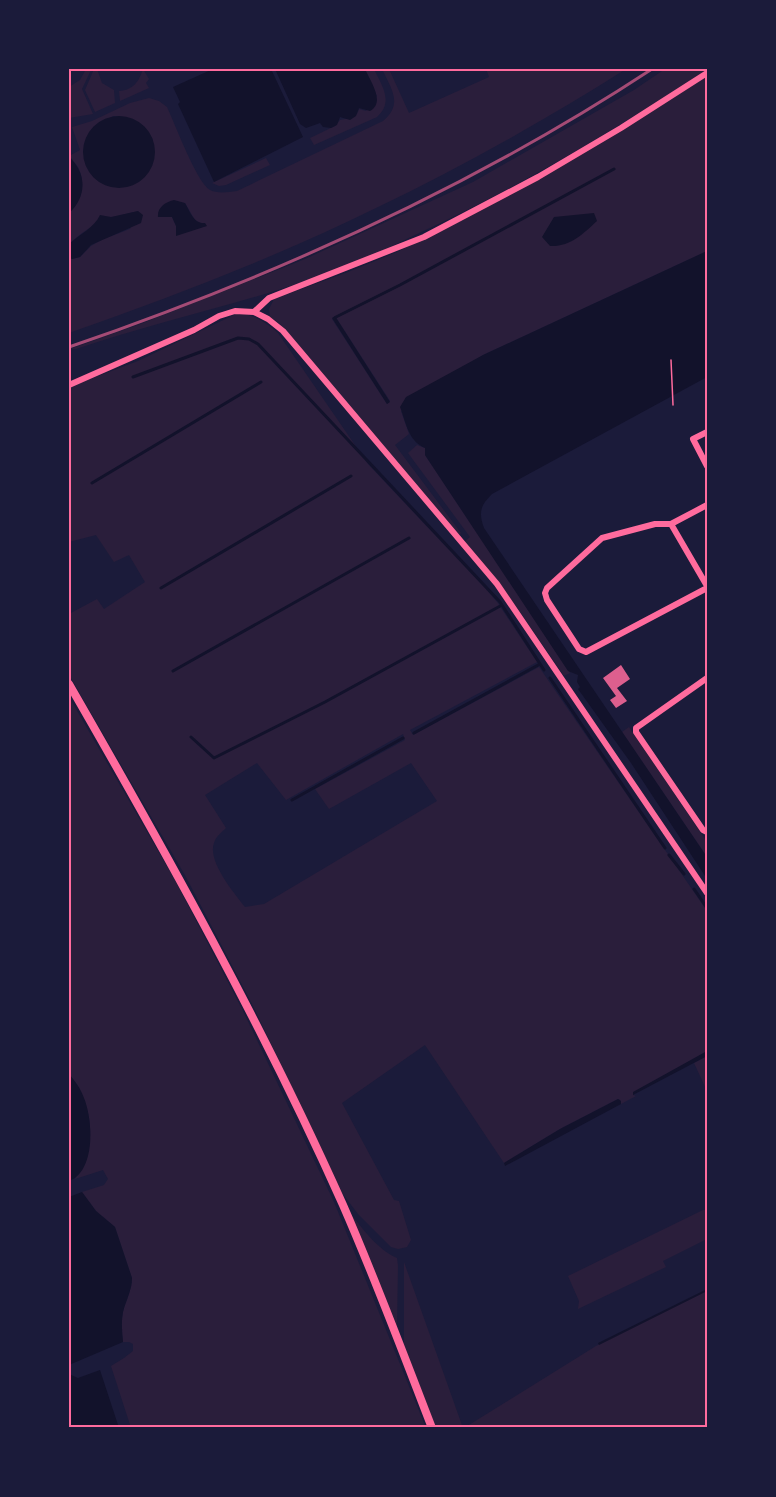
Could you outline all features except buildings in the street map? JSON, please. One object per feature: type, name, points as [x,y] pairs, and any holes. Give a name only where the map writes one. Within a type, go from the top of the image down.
[{"type":"street","points":[[254,312],[269,298],[424,237],[538,177],[707,73]]},
{"type":"street","points":[[69,385],[194,330],[219,316],[235,311],[254,312],[268,319],[283,331],[496,584],[707,893]]},
{"type":"street","points":[[707,432],[693,439],[707,466]]},
{"type":"street","points":[[671,524],[707,587],[586,652],[579,649],[547,600],[545,592],[547,588],[602,538],[655,524],[671,524],[707,505]]},
{"type":"street","points":[[707,678],[636,728],[636,732],[703,830],[707,832]]},
{"type":"street","points":[[69,684],[177,875],[252,1017],[349,1218],[432,1428]]},
{"type":"path","points":[[671,360],[673,405]]},
{"type":"shaded area","points":[[86,69],[91,70],[82,89],[93,114],[69,118],[69,87],[80,80]]},
{"type":"shaded area","points":[[94,69],[97,69],[102,83],[114,90],[115,103],[95,112],[85,90]]},
{"type":"shaded area","points":[[143,69],[149,79],[146,83],[149,88],[120,101],[119,91],[129,89],[135,84]]},
{"type":"shaded area","points":[[213,69],[271,69],[303,137],[214,182],[178,104],[180,102],[173,87]]},
{"type":"shaded area","points":[[275,69],[365,69],[375,91],[377,102],[370,111],[359,108],[356,116],[350,120],[340,117],[337,125],[331,128],[323,127],[320,123],[306,128],[300,124]]},
{"type":"shaded area","points":[[365,69],[374,69],[383,88],[386,100],[382,111],[377,117],[314,145],[310,138],[335,126],[340,120],[354,117],[359,109],[366,111],[377,96]]},
{"type":"shaded area","points":[[382,69],[389,69],[409,113],[489,77],[486,69],[626,69],[534,125],[472,159],[339,226],[224,275],[69,333],[69,257],[72,259],[80,257],[101,240],[130,229],[138,211],[101,222],[86,230],[69,244],[69,213],[77,204],[82,187],[79,169],[69,153],[71,155],[80,150],[72,127],[92,121],[130,103],[149,98],[159,101],[167,107],[193,165],[205,185],[216,192],[237,191],[383,121],[393,109],[394,97]],"holes":[[[113,116],[125,117],[137,122],[153,140],[83,153],[85,141]],[[185,203],[195,220],[200,223],[176,226],[172,217]]]},
{"type":"shaded area","points":[[665,69],[707,70],[602,136],[530,177],[378,253],[272,292],[70,349],[143,323],[305,259],[473,182],[634,90]]},
{"type":"shaded area","points":[[707,76],[707,251],[483,355],[401,411],[409,434],[395,445],[461,533],[459,535],[279,323],[270,317],[269,309],[274,299],[397,252],[600,144]],"holes":[[[335,316],[390,401],[387,404],[332,319]]]},
{"type":"shaded area","points":[[119,116],[139,122],[149,132],[155,152],[149,172],[139,182],[119,188],[99,182],[89,172],[83,152],[89,132],[99,122]]},
{"type":"shaded area","points":[[69,157],[75,163],[82,178],[82,192],[75,207],[69,213]]},
{"type":"shaded area","points":[[266,158],[270,165],[226,185],[219,186],[212,183]]},
{"type":"shaded area","points":[[174,200],[185,203],[195,219],[207,226],[176,236],[176,226],[172,217],[158,217],[159,210]]},
{"type":"shaded area","points":[[138,211],[143,215],[141,223],[91,245],[80,257],[72,259],[69,257],[69,244],[91,227],[100,215],[111,217]]},
{"type":"shaded area","points":[[594,213],[597,221],[570,242],[550,246],[542,237],[554,217]]},
{"type":"shaded area","points":[[707,251],[707,377],[492,494],[483,505],[481,517],[484,528],[707,857],[707,879],[631,763],[578,689],[580,687],[577,682],[578,675],[568,671],[425,455],[425,448],[411,436],[400,407],[406,397],[483,355]]},
{"type":"shaded area","points":[[238,313],[260,320],[278,333],[368,464],[486,589],[537,662],[410,730],[413,735],[539,667],[707,911],[707,1051],[621,1104],[618,1099],[560,1129],[504,1163],[425,1045],[342,1103],[394,1200],[399,1201],[411,1240],[407,1247],[398,1249],[391,1247],[358,1214],[342,1193],[253,1006],[186,877],[69,675],[69,614],[97,599],[104,609],[145,582],[129,555],[114,562],[96,535],[69,542],[69,387],[138,361]],"holes":[[[403,734],[405,740],[315,789],[329,809],[411,763],[437,801],[264,904],[245,907],[223,877],[214,859],[215,841],[226,828],[205,795],[257,763],[286,800]]]},
{"type":"shaded area","points":[[335,316],[390,402],[387,404],[332,318]]},
{"type":"shaded area","points":[[417,445],[425,448],[425,455],[570,673],[564,676],[516,606],[464,542],[470,537],[408,453]]},
{"type":"shaded area","points":[[69,697],[176,882],[243,1011],[334,1202],[426,1428],[131,1428],[111,1366],[133,1351],[133,1344],[123,1342],[122,1327],[123,1312],[132,1278],[115,1227],[96,1211],[82,1192],[104,1185],[108,1179],[103,1170],[75,1179],[87,1153],[90,1126],[84,1099],[69,1074]]},
{"type":"shaded area","points":[[629,727],[705,839],[707,838],[707,857],[622,732]]},
{"type":"shaded area","points":[[707,1051],[707,1056],[633,1095],[633,1092]]},
{"type":"shaded area","points":[[707,1056],[707,1091],[694,1063]]},
{"type":"shaded area","points":[[69,1074],[78,1085],[87,1107],[90,1144],[84,1167],[69,1181]]},
{"type":"shaded area","points":[[618,1099],[621,1104],[505,1166],[504,1163],[560,1129]]},
{"type":"shaded area","points":[[82,1192],[96,1211],[115,1227],[132,1282],[122,1316],[123,1342],[69,1365],[69,1197]]},
{"type":"shaded area","points":[[707,1210],[707,1239],[663,1261],[666,1267],[578,1309],[579,1301],[568,1276]]},
{"type":"shaded area","points":[[350,1213],[377,1244],[397,1258],[397,1326]]},
{"type":"shaded area","points":[[404,1262],[463,1428],[436,1428],[404,1344]]},
{"type":"shaded area","points":[[707,1289],[707,1291],[599,1345],[598,1343]]},
{"type":"shaded area","points":[[707,1291],[707,1428],[464,1428],[596,1346]]},
{"type":"shaded area","points":[[100,1370],[119,1428],[69,1428],[69,1374],[78,1378]]},
{"type":"waterway","points":[[336,317],[400,285],[614,169]]},
{"type":"waterway","points":[[133,377],[238,338],[249,339],[258,344],[500,602],[544,670]]},
{"type":"waterway","points":[[92,483],[261,382]]},
{"type":"waterway","points":[[161,588],[351,476]]},
{"type":"waterway","points":[[173,671],[409,538]]},
{"type":"waterway","points":[[191,737],[214,758],[325,702],[502,605]]},
{"type":"waterway","points":[[414,733],[540,664]]},
{"type":"waterway","points":[[550,678],[665,848]]},
{"type":"waterway","points":[[292,800],[403,738]]},
{"type":"waterway","points":[[669,855],[684,874]]},
{"type":"waterway","points":[[694,889],[707,908]]},
{"type":"railway","points":[[69,347],[221,291],[369,226],[513,153],[652,69]]}]
